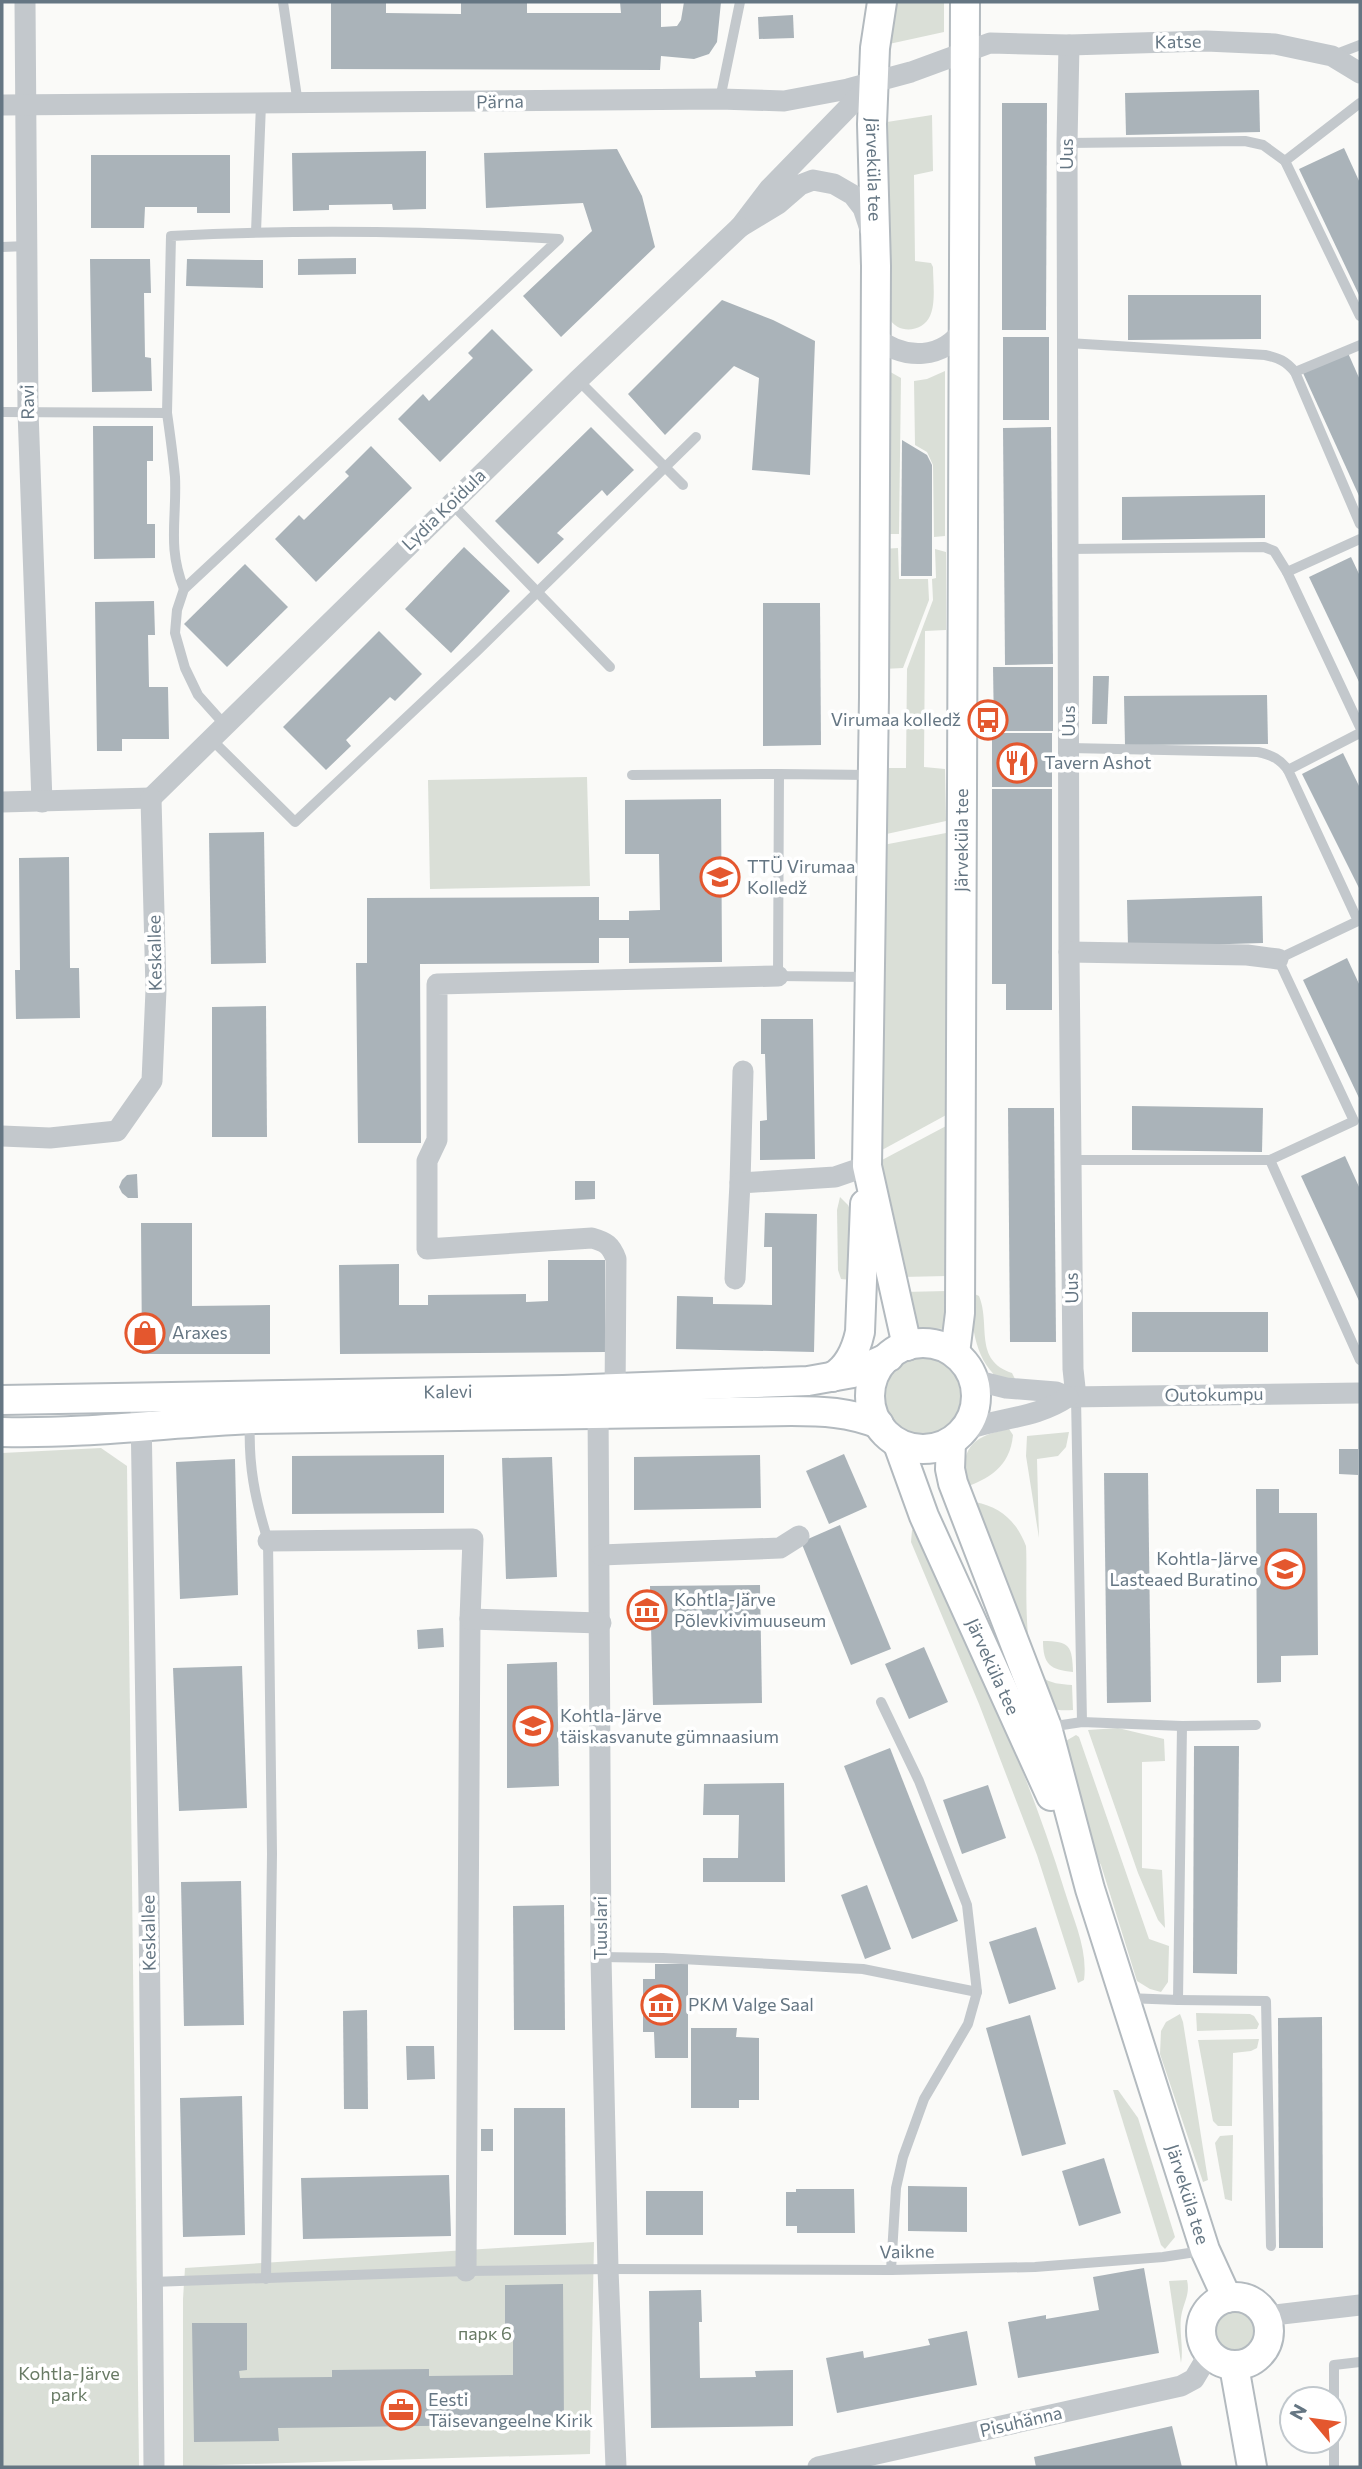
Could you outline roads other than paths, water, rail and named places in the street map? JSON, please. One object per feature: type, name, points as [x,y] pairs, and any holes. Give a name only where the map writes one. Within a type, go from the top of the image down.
[{"type":"main road","name":"Järveküla tee","points":[[882,2],[875,48],[872,124],[876,266],[871,977],[867,1167],[898,1351]]},
{"type":"main road","name":"Järveküla tee","points":[[955,1353],[960,1313],[965,327],[978,46],[965,2]]},
{"type":"main road","points":[[830,1378],[847,1363],[857,1348],[860,1332],[867,1167]]},
{"type":"main road","points":[[932,1344],[955,1353],[967,1365],[974,1380],[976,1397],[974,1413],[958,1436],[934,1449],[916,1449],[888,1434],[874,1417],[870,1399],[873,1380],[880,1366],[898,1351],[932,1344]]},
{"type":"main road","name":"Kalevi","points":[[2,1432],[56,1433],[251,1419],[607,1401],[830,1378],[853,1373],[898,1351]]},
{"type":"main road","name":"Kalevi","points":[[2,1403],[140,1398],[607,1401],[836,1411],[888,1434]]},
{"type":"main road","name":"Järveküla tee","points":[[888,1434],[924,1516],[1037,1732]]},
{"type":"main road","name":"Järveküla tee","points":[[958,1436],[950,1469],[953,1483],[1127,1998],[1205,2250],[1227,2298]]},
{"type":"main road","points":[[1227,2298],[1245,2298],[1254,2302],[1266,2316],[1269,2339],[1264,2350],[1246,2364],[1225,2364],[1209,2354],[1203,2344],[1200,2332],[1202,2321],[1207,2310],[1216,2302],[1227,2298]]},
{"type":"main road","points":[[1234,2366],[1252,2467]]},
{"type":"street","name":"Ravi","points":[[24,2],[28,411],[42,802]]},
{"type":"street","name":"Katse","points":[[978,46],[1206,41],[1275,44],[1332,56],[1360,73]]},
{"type":"street","name":"Uus","points":[[1069,45],[1067,143],[1072,1397]]},
{"type":"street","name":"Pärna","points":[[2,105],[720,99],[785,101],[848,89],[911,72],[978,46]]},
{"type":"street","name":"Lydia Koidula","points":[[151,797],[578,380],[740,227],[769,189],[874,80]]},
{"type":"street","name":"Lydia Koidula","points":[[740,227],[778,204],[800,185],[813,180],[826,181],[847,191],[863,208],[870,224],[876,266]]},
{"type":"street","points":[[875,337],[898,351],[926,352],[948,346],[965,327]]},
{"type":"street","points":[[2,802],[151,797]]},
{"type":"street","name":"Keskallee","points":[[2,1136],[50,1138],[117,1131],[152,1081],[156,990],[151,797]]},
{"type":"street","points":[[1069,952],[1247,955],[1278,959]]},
{"type":"street","name":"Tuuslari","points":[[616,2467],[608,2269],[601,1958],[601,1555],[616,1259],[612,1247],[602,1240],[592,1238],[428,1249],[427,1161],[437,1140],[437,984],[778,976]]},
{"type":"street","points":[[734,1279],[743,1071]]},
{"type":"street","points":[[740,1183],[835,1177],[867,1167]]},
{"type":"street","name":"Outokumpu","points":[[974,1380],[1006,1388],[1043,1389],[1072,1397],[1360,1393]]},
{"type":"street","name":"Outokumpu","points":[[958,1436],[986,1423],[1045,1410],[1072,1397]]},
{"type":"street","name":"Keskallee","points":[[140,1398],[154,2467]]},
{"type":"street","points":[[601,1555],[780,1548],[799,1536]]},
{"type":"street","points":[[268,1541],[473,1539],[470,1619],[466,2271]]},
{"type":"street","points":[[470,1619],[601,1623]]},
{"type":"street","points":[[1266,2316],[1360,2305]]},
{"type":"street","name":"Pisuhänna","points":[[818,2467],[1181,2386],[1194,2379],[1209,2354]]},
{"type":"lane","points":[[283,2],[298,104]]},
{"type":"lane","points":[[720,99],[740,2]]},
{"type":"lane","points":[[1332,56],[1360,45]]},
{"type":"lane","points":[[1285,162],[1360,103]]},
{"type":"lane","points":[[256,232],[261,104]]},
{"type":"lane","points":[[1067,143],[1245,141],[1263,145],[1285,162],[1360,316]]},
{"type":"lane","points":[[184,589],[175,567],[175,479],[167,413],[171,236],[256,232],[457,232],[559,239],[184,589],[177,610],[175,633],[185,668],[217,731],[295,822],[537,593],[696,437]]},
{"type":"lane","points":[[2,247],[27,246]]},
{"type":"lane","points":[[1068,343],[1265,355],[1287,363],[1294,372],[1360,524]]},
{"type":"lane","points":[[1294,372],[1360,345]]},
{"type":"lane","points":[[578,380],[683,485]]},
{"type":"lane","points":[[2,412],[167,413]]},
{"type":"lane","points":[[451,503],[610,667]]},
{"type":"lane","points":[[1287,572],[1360,539]]},
{"type":"lane","points":[[1068,549],[1264,547],[1274,551],[1287,572],[1360,727]]},
{"type":"lane","points":[[1288,770],[1360,733]]},
{"type":"lane","points":[[1070,748],[1270,754],[1288,770],[1358,920],[1278,959],[1354,1121],[1270,1160],[1070,1160]]},
{"type":"lane","points":[[779,774],[778,976],[871,977]]},
{"type":"lane","points":[[632,775],[873,775]]},
{"type":"lane","points":[[1270,1160],[1360,1360]]},
{"type":"lane","points":[[1072,1397],[1082,1722]]},
{"type":"lane","points":[[251,1419],[249,1439],[254,1496],[268,1541],[272,1854],[266,2278]]},
{"type":"lane","points":[[881,1702],[919,1781],[967,1905],[977,1992],[968,2024],[924,2099],[902,2157],[896,2188],[891,2270]]},
{"type":"lane","points":[[1037,1732],[1082,1722],[1182,1726],[1256,1725]]},
{"type":"lane","points":[[1178,2000],[1182,1726]]},
{"type":"lane","points":[[601,1958],[663,1958],[863,1969],[977,1992]]},
{"type":"lane","points":[[1127,1998],[1266,2001],[1271,2246]]},
{"type":"lane","name":"Vaikne","points":[[152,2282],[466,2271],[1035,2267],[1163,2258],[1205,2250]]},
{"type":"lane","points":[[1334,2467],[1334,2365],[1360,2362]]},
{"type":"place","name":"Virumaa kolledž","points":[[988,720]]},
{"type":"place","name":"Tavern Ashot","points":[[1017,763]]},
{"type":"place","name":"TTÜ Virumaa Kolledž","points":[[720,877]]},
{"type":"place","name":"Araxes","points":[[145,1333]]},
{"type":"place","name":"Kohtla-Järve Lasteaed Buratino","points":[[1285,1569]]},
{"type":"place","name":"Kohtla-Järve Põlevkivimuuseum","points":[[647,1610]]},
{"type":"place","name":"Kohtla-Järve täiskasvanute gümnaasium","points":[[533,1726]]},
{"type":"place","name":"PKM Valge Saal","points":[[661,2005]]},
{"type":"place","name":"Eesti Täisevangeelne Kirik","points":[[401,2410]]},
{"type":"park label","name":"парк 6","points":[[485,2334]]},
{"type":"park label","name":"Kohtla-Järve park","points":[[69,2384]]}]
